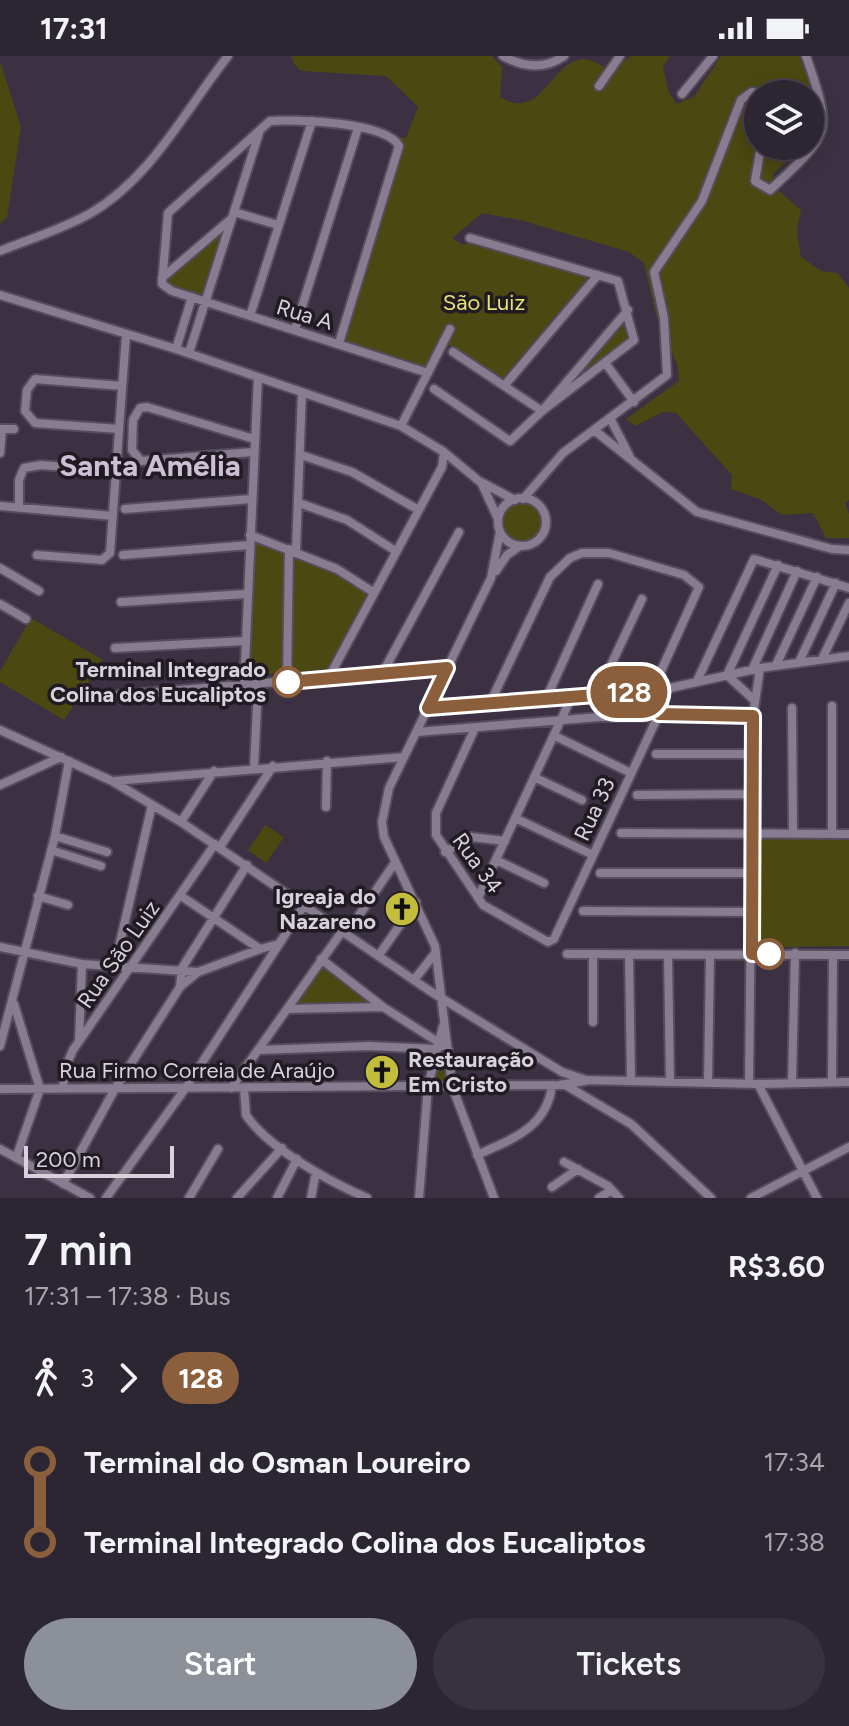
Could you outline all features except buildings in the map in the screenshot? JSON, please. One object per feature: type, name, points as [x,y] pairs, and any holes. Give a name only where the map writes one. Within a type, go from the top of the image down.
[{"type":"street","points":[[0,251],[74,222],[109,200],[167,141],[228,56]]},
{"type":"street","points":[[503,56],[529,66],[548,64],[564,56]]},
{"type":"street","points":[[599,86],[620,56]]},
{"type":"street","points":[[682,94],[713,56]]},
{"type":"street","points":[[806,56],[814,80]]},
{"type":"street","points":[[499,519],[504,507],[537,486],[563,453],[667,375],[664,318],[654,279],[659,261],[702,201],[744,98]]},
{"type":"street","points":[[161,278],[166,219],[172,207],[270,121],[312,121],[358,128],[398,143],[399,154],[339,343]]},
{"type":"street","points":[[250,316],[312,121]]},
{"type":"street","points":[[295,329],[358,128]]},
{"type":"street","points":[[189,353],[260,129]]},
{"type":"street","points":[[759,160],[755,181],[770,190],[798,160]]},
{"type":"street","points":[[233,215],[278,225]]},
{"type":"street","points":[[161,278],[233,215]]},
{"type":"street","points":[[470,238],[618,281],[634,332],[633,343],[542,411]]},
{"type":"street","points":[[504,386],[598,275]]},
{"type":"street","name":"Rua A","points":[[161,278],[162,284],[172,291],[428,373]]},
{"type":"street","points":[[0,295],[189,353],[401,426],[444,452],[479,481],[490,495],[499,519],[500,532],[491,578]]},
{"type":"street","points":[[176,349],[192,297]]},
{"type":"street","points":[[434,389],[510,441],[542,411],[628,310]]},
{"type":"street","points":[[401,426],[450,329]]},
{"type":"street","points":[[37,555],[102,560],[110,553],[126,335]]},
{"type":"street","points":[[453,352],[542,411]]},
{"type":"street","points":[[606,364],[634,402]]},
{"type":"street","points":[[244,686],[258,377]]},
{"type":"street","points":[[119,429],[35,423],[25,411],[29,383],[43,379],[122,386]]},
{"type":"street","points":[[287,682],[293,550],[299,503],[302,392]]},
{"type":"street","points":[[253,452],[141,461],[132,450],[133,420],[140,408],[147,407],[254,439]]},
{"type":"street","points":[[610,418],[632,459]]},
{"type":"street","points":[[0,453],[1,429],[14,429]]},
{"type":"street","points":[[594,430],[697,512],[832,549],[849,550]]},
{"type":"street","points":[[329,677],[394,550],[442,467],[444,452]]},
{"type":"street","points":[[301,455],[352,472],[417,509]]},
{"type":"street","points":[[442,467],[454,460]]},
{"type":"street","points":[[19,507],[19,480],[24,468],[32,465],[115,471]]},
{"type":"street","points":[[479,481],[542,506]]},
{"type":"street","points":[[494,1198],[452,1086],[436,952],[416,902],[394,864],[382,822],[389,788],[491,578],[507,555],[520,546],[535,542],[545,530],[537,486]]},
{"type":"street","points":[[125,509],[251,499]]},
{"type":"street","points":[[299,503],[347,520],[394,550]]},
{"type":"street","points":[[0,506],[113,516]]},
{"type":"street","points":[[383,672],[459,532]]},
{"type":"street","points":[[500,532],[508,542],[520,546]]},
{"type":"street","points":[[250,535],[337,569],[373,592]]},
{"type":"street","points":[[123,555],[250,545]]},
{"type":"street","points":[[490,703],[550,577],[558,566],[582,553],[609,553],[692,578],[698,592],[656,690]]},
{"type":"street","points":[[697,681],[754,559],[849,588]]},
{"type":"street","points":[[727,675],[778,565]]},
{"type":"street","points":[[0,568],[39,591]]},
{"type":"street","points":[[797,571],[756,669],[750,873],[754,1084],[817,1198]]},
{"type":"street","points":[[776,665],[817,577]]},
{"type":"street","points":[[799,662],[836,583]]},
{"type":"street","points":[[546,699],[598,584]]},
{"type":"street","points":[[121,602],[246,594]]},
{"type":"street","points":[[600,717],[602,693],[642,599]]},
{"type":"street","points":[[822,659],[849,603]]},
{"type":"street","points":[[0,604],[26,619]]},
{"type":"street","points":[[115,648],[245,641]]},
{"type":"street","points":[[428,710],[656,690],[776,665],[849,656]]},
{"type":"street","points":[[118,695],[258,686],[447,668]]},
{"type":"street","points":[[727,675],[754,700]]},
{"type":"street","points":[[254,768],[258,686]]},
{"type":"street","name":"Rua 33","points":[[551,941],[659,714],[656,690]]},
{"type":"street","points":[[478,898],[572,696]]},
{"type":"street","points":[[832,706],[832,834]]},
{"type":"street","points":[[792,708],[793,832]]},
{"type":"street","points":[[428,710],[438,732]]},
{"type":"street","points":[[417,732],[659,714],[753,716]]},
{"type":"street","name":"Rua 34","points":[[475,728],[436,813],[436,835],[478,898],[493,912],[543,942],[551,941]]},
{"type":"street","name":"Rua Firmo Correia de Araújo","points":[[0,730],[112,781],[181,822],[430,991],[550,1061],[562,1072],[586,1080]]},
{"type":"street","points":[[555,736],[631,773]]},
{"type":"street","points":[[656,754],[752,754]]},
{"type":"street","points":[[112,781],[404,757]]},
{"type":"street","points":[[0,785],[65,759],[55,836],[23,950],[14,1003],[0,1046]]},
{"type":"street","points":[[326,807],[327,761]]},
{"type":"street","name":"Rua São Luiz","points":[[63,1089],[67,1062],[79,1042],[273,766]]},
{"type":"street","points":[[181,822],[214,771]]},
{"type":"street","points":[[534,777],[582,800]]},
{"type":"street","points":[[637,795],[751,794]]},
{"type":"street","points":[[115,964],[152,805]]},
{"type":"street","points":[[515,818],[593,855]]},
{"type":"street","points":[[621,833],[849,834]]},
{"type":"street","points":[[55,836],[107,852]]},
{"type":"street","points":[[445,852],[471,837],[505,841]]},
{"type":"street","points":[[51,850],[101,866]]},
{"type":"street","points":[[496,860],[544,883]]},
{"type":"street","points":[[231,1088],[321,959],[345,932],[394,864]]},
{"type":"street","points":[[180,987],[182,968],[247,865]]},
{"type":"street","points":[[600,873],[750,873]]},
{"type":"street","points":[[38,896],[68,905]]},
{"type":"street","points":[[181,896],[260,949]]},
{"type":"street","points":[[379,955],[416,902]]},
{"type":"street","points":[[106,1198],[185,1089],[305,904]]},
{"type":"street","points":[[583,911],[751,912]]},
{"type":"street","points":[[63,1184],[116,1087],[180,987],[198,972],[279,944]]},
{"type":"street","points":[[0,947],[82,964],[182,968],[198,972]]},
{"type":"street","points":[[414,980],[436,952]]},
{"type":"street","points":[[792,1083],[795,953]]},
{"type":"street","points":[[567,954],[849,955]]},
{"type":"street","points":[[629,954],[631,1081]]},
{"type":"street","points":[[593,955],[593,1022]]},
{"type":"street","points":[[668,955],[670,1082]]},
{"type":"street","points":[[708,1083],[710,955]]},
{"type":"street","points":[[832,1082],[833,955]]},
{"type":"street","points":[[321,959],[437,1045]]},
{"type":"street","points":[[79,1042],[82,964]]},
{"type":"street","points":[[430,991],[440,983]]},
{"type":"street","points":[[14,1003],[40,1089],[16,1158]]},
{"type":"street","points":[[287,1009],[383,1007]]},
{"type":"street","points":[[419,1198],[428,1086],[437,1045],[444,1017],[462,1008]]},
{"type":"street","points":[[420,1048],[425,1044],[425,1034]]},
{"type":"street","points":[[259,1050],[420,1048],[437,1045],[448,1049]]},
{"type":"street","points":[[477,1155],[522,1133],[542,1118],[559,1085],[562,1072]]},
{"type":"street","points":[[584,1094],[586,1080]]},
{"type":"street","name":"Rua Firmo Correia de Araújo","points":[[0,1089],[559,1085],[586,1080],[754,1084],[849,1082]]},
{"type":"street","points":[[559,1085],[584,1094],[631,1124],[711,1198]]},
{"type":"street","points":[[244,1088],[246,1115],[282,1148],[316,1172],[367,1198]]},
{"type":"street","points":[[751,1198],[849,1147]]},
{"type":"street","points":[[237,1198],[282,1148]]},
{"type":"street","points":[[0,1149],[90,1198]]},
{"type":"street","points":[[189,1198],[218,1149]]},
{"type":"street","points":[[277,1198],[297,1159]]},
{"type":"street","points":[[564,1162],[612,1190],[619,1198]]},
{"type":"street","points":[[552,1187],[578,1169]]},
{"type":"street","points":[[311,1198],[316,1172]]},
{"type":"street","points":[[599,1198],[612,1190]]},
{"type":"green space","name":"São Luiz","points":[[292,56],[492,56],[502,67],[500,97],[514,103],[536,97],[572,62],[587,59],[613,70],[631,56],[670,56],[663,67],[668,90],[676,104],[694,97],[721,56],[799,56],[808,80],[744,80],[744,160],[787,160],[773,174],[772,185],[801,210],[797,231],[801,257],[821,271],[838,273],[849,288],[849,500],[845,503],[849,514],[849,538],[826,538],[813,513],[781,515],[762,500],[731,489],[732,475],[676,413],[663,412],[635,426],[626,419],[679,381],[678,367],[656,315],[644,263],[629,252],[520,220],[482,213],[452,238],[463,245],[474,241],[589,276],[502,379],[448,344],[450,336],[425,368],[343,340],[401,149],[400,137],[406,138],[418,107],[386,76],[301,71]]},
{"type":"green space","points":[[0,61],[21,127],[7,217],[0,224]]},
{"type":"green space","points":[[218,235],[221,238],[205,294],[201,296],[168,286],[167,278]]},
{"type":"green space","points":[[626,321],[632,338],[558,396]]},
{"type":"green space","points":[[522,503],[536,509],[542,523],[536,537],[522,543],[508,537],[502,523],[508,509]]},
{"type":"green space","points":[[254,540],[338,572],[369,594],[327,669],[246,676]]},
{"type":"green space","points":[[31,618],[103,660],[64,720],[0,682],[0,671]]},
{"type":"green space","points":[[265,825],[284,837],[266,863],[248,850]]},
{"type":"green space","points":[[849,836],[849,946],[760,947],[760,837]]},
{"type":"green space","points":[[321,963],[380,1006],[291,1006]]},
{"type":"green space","points":[[442,1050],[451,1084],[431,1085],[438,1052]]},
{"type":"bus line","name":"128","points":[[288,682],[447,668],[428,708],[661,690],[659,714],[753,716],[752,954],[769,954]]},
{"type":"place","name":"Terminal Integrado Colina dos Eucaliptos","points":[[288,682]]},
{"type":"place","name":"Igreaja do Nazareno","points":[[402,909]]},
{"type":"place","name":"Restauração Em Cristo","points":[[382,1072]]},
{"type":"district","name":"Santa Amélia","points":[[150,466]]}]
